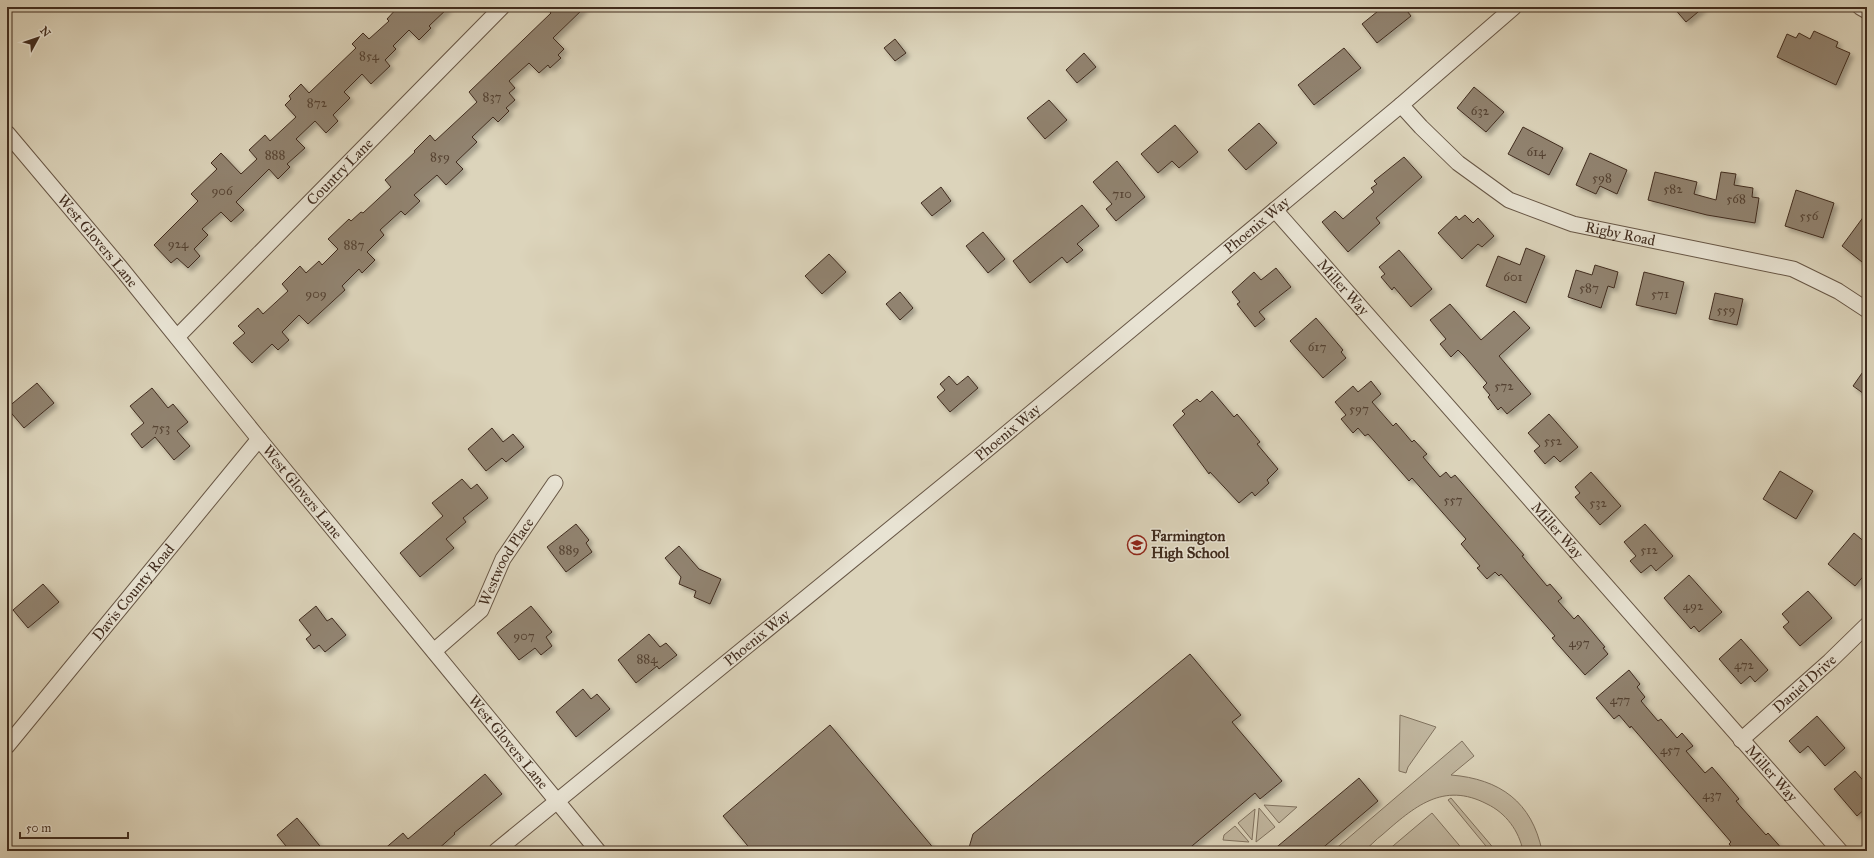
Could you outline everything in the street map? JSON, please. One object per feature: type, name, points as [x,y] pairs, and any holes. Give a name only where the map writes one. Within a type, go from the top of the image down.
[{"type":"street","name":"Country Lane","points":[[177,337],[502,7]]},
{"type":"street","name":"Phoenix Way","points":[[496,851],[556,800],[977,458],[1275,210],[1514,7]]},
{"type":"street","points":[[1860,7],[1867,11]]},
{"type":"street","name":"Rigby Road","points":[[1401,104],[1420,128],[1458,163],[1509,200],[1573,224],[1793,269],[1838,291],[1867,310]]},
{"type":"street","name":"West Glovers Lane","points":[[7,133],[120,267],[259,439],[598,851]]},
{"type":"street","name":"Miller Way","points":[[1275,210],[1840,851]]},
{"type":"street","name":"Davis County Road","points":[[7,746],[259,439]]},
{"type":"street","name":"Westwood Place","points":[[434,651],[481,610],[503,559],[555,483]]},
{"type":"street","name":"Daniel Drive","points":[[1741,740],[1867,626]]},
{"type":"shaded area","points":[[1400,715],[1436,727],[1408,767],[1406,773],[1399,771]]},
{"type":"shaded area","points":[[1462,741],[1474,756],[1451,775],[1469,777],[1484,782],[1499,788],[1511,796],[1522,806],[1530,819],[1537,834],[1542,851],[1523,851],[1518,836],[1511,823],[1500,812],[1487,804],[1457,795],[1443,796],[1430,800],[1418,807],[1361,852],[1333,851]]},
{"type":"shaded area","points":[[1451,798],[1496,851],[1490,851],[1448,800]]},
{"type":"shaded area","points":[[1264,805],[1297,807],[1279,823]]},
{"type":"shaded area","points":[[1259,808],[1275,827],[1256,842]]},
{"type":"shaded area","points":[[1255,809],[1252,840],[1238,823]]},
{"type":"shaded area","points":[[1432,813],[1464,851],[1387,851]]},
{"type":"shaded area","points":[[1235,826],[1249,842],[1223,840],[1224,835]]},
{"type":"building","points":[[398,7],[449,7],[429,26],[431,28],[419,40],[409,30],[393,46],[396,49],[385,60],[390,66],[371,84],[362,74],[344,92],[350,98],[333,115],[338,121],[326,133],[315,121],[296,139],[305,148],[287,164],[290,167],[278,179],[269,169],[236,202],[244,210],[231,222],[221,212],[202,229],[208,235],[194,249],[200,256],[188,268],[177,258],[171,263],[154,245],[198,201],[191,194],[217,169],[211,163],[221,153],[241,174],[257,159],[249,150],[265,135],[270,141],[296,117],[285,105],[291,99],[289,96],[301,84],[309,93],[356,48],[352,44],[363,33],[369,39],[389,21],[387,19]]},
{"type":"building","points":[[546,7],[585,7],[553,38],[564,49],[558,55],[561,58],[550,68],[548,65],[539,73],[529,63],[509,81],[515,88],[509,93],[515,100],[506,108],[509,111],[498,122],[493,117],[472,137],[477,142],[456,162],[463,169],[446,185],[437,175],[414,195],[420,201],[405,215],[401,211],[380,230],[384,235],[367,252],[375,260],[362,273],[359,269],[342,286],[345,290],[308,324],[299,315],[282,332],[289,340],[278,350],[272,344],[252,363],[233,343],[245,333],[238,326],[258,308],[263,314],[288,291],[282,284],[300,266],[306,273],[319,261],[322,265],[338,249],[328,239],[349,219],[351,221],[361,212],[363,213],[391,187],[385,180],[415,152],[414,151],[430,135],[435,141],[477,102],[469,92],[551,13]]},
{"type":"building","points":[[1383,7],[1404,7],[1411,16],[1377,43],[1362,24]]},
{"type":"building","points":[[1673,7],[1704,7],[1686,22]]},
{"type":"building","points":[[1814,31],[1838,42],[1836,47],[1850,53],[1836,85],[1777,57],[1787,34],[1796,38],[1799,33],[1810,39]]},
{"type":"building","points":[[895,39],[906,53],[895,61],[884,48]]},
{"type":"building","points":[[1344,48],[1361,68],[1314,105],[1298,85]]},
{"type":"building","points":[[1084,53],[1096,67],[1077,83],[1066,70]]},
{"type":"building","points":[[1474,87],[1504,112],[1486,132],[1457,108]]},
{"type":"building","points":[[1049,100],[1067,120],[1045,139],[1027,118]]},
{"type":"building","points":[[1259,123],[1277,143],[1246,170],[1228,150]]},
{"type":"building","points":[[1175,125],[1198,152],[1179,168],[1172,161],[1158,173],[1141,154]]},
{"type":"building","points":[[1523,127],[1563,148],[1549,175],[1508,154]]},
{"type":"building","points":[[1590,153],[1627,170],[1617,194],[1600,186],[1596,194],[1576,185]]},
{"type":"building","points":[[1404,157],[1422,177],[1376,218],[1380,223],[1348,252],[1322,222],[1335,211],[1343,219],[1374,192],[1371,188],[1377,184],[1374,181]]},
{"type":"building","points":[[1117,161],[1145,197],[1116,221],[1106,209],[1112,204],[1093,182]]},
{"type":"building","points":[[1655,172],[1697,182],[1694,194],[1716,200],[1721,172],[1736,174],[1734,185],[1753,188],[1752,197],[1759,198],[1755,223],[1707,215],[1648,200]]},
{"type":"building","points":[[941,187],[951,201],[932,216],[921,203]]},
{"type":"building","points":[[1796,190],[1834,203],[1823,238],[1785,226]]},
{"type":"building","points":[[1082,205],[1099,226],[1077,244],[1083,250],[1067,263],[1062,257],[1030,283],[1013,261]]},
{"type":"building","points":[[1867,212],[1867,266],[1842,246]]},
{"type":"building","points":[[1465,215],[1473,223],[1478,218],[1494,236],[1482,247],[1478,244],[1462,259],[1438,233],[1456,216],[1459,220]]},
{"type":"building","points":[[983,232],[1005,259],[988,273],[966,246]]},
{"type":"building","points":[[1526,248],[1545,256],[1526,303],[1486,286],[1498,256],[1520,265]]},
{"type":"building","points":[[1399,250],[1432,289],[1411,307],[1394,287],[1392,290],[1381,277],[1385,274],[1379,267]]},
{"type":"building","points":[[829,254],[846,272],[822,294],[805,276]]},
{"type":"building","points":[[1595,265],[1618,272],[1614,288],[1608,286],[1601,308],[1568,297],[1576,270],[1592,275]]},
{"type":"building","points":[[1276,268],[1291,287],[1259,312],[1265,319],[1255,327],[1237,304],[1240,302],[1232,292],[1254,272],[1261,280]]},
{"type":"building","points":[[1644,272],[1684,282],[1676,314],[1636,305]]},
{"type":"building","points":[[900,292],[913,308],[900,320],[886,304]]},
{"type":"building","points":[[1715,293],[1743,299],[1737,325],[1709,319]]},
{"type":"building","points":[[1450,304],[1481,340],[1514,311],[1530,328],[1499,356],[1531,394],[1507,414],[1501,407],[1498,410],[1488,397],[1490,395],[1483,387],[1487,383],[1464,356],[1458,350],[1451,357],[1440,344],[1446,339],[1430,320]]},
{"type":"building","points":[[1316,318],[1343,350],[1341,352],[1346,358],[1323,378],[1290,341]]},
{"type":"building","points":[[1867,366],[1867,396],[1853,386]]},
{"type":"building","points":[[949,376],[957,385],[968,376],[978,388],[950,412],[937,397],[945,390],[940,384]]},
{"type":"building","points":[[1371,381],[1381,394],[1372,402],[1393,426],[1396,423],[1412,442],[1414,440],[1427,454],[1423,457],[1440,477],[1446,472],[1451,478],[1455,475],[1524,555],[1522,556],[1547,586],[1550,584],[1562,598],[1558,601],[1574,619],[1578,615],[1605,647],[1603,648],[1608,654],[1585,675],[1552,638],[1555,636],[1501,574],[1499,576],[1495,572],[1487,579],[1477,568],[1480,566],[1461,544],[1466,539],[1412,478],[1409,481],[1368,434],[1365,436],[1358,428],[1353,433],[1341,419],[1346,415],[1335,402],[1353,386],[1358,392]]},
{"type":"building","points":[[37,383],[54,403],[24,428],[7,408]]},
{"type":"building","points":[[152,388],[168,408],[173,404],[188,422],[177,431],[190,446],[174,460],[155,437],[142,448],[131,434],[144,423],[130,406]]},
{"type":"building","points":[[1212,391],[1234,417],[1237,414],[1260,442],[1257,444],[1278,469],[1267,480],[1269,483],[1255,496],[1252,492],[1239,503],[1210,472],[1209,474],[1173,425],[1185,414],[1182,411],[1197,399],[1200,402]]},
{"type":"building","points":[[1549,414],[1578,447],[1560,462],[1554,456],[1545,464],[1534,451],[1540,446],[1528,433]]},
{"type":"building","points":[[492,428],[503,442],[513,434],[524,447],[506,462],[502,458],[486,471],[468,449]]},
{"type":"building","points":[[1780,471],[1813,491],[1796,519],[1763,499]]},
{"type":"building","points":[[1591,472],[1621,506],[1600,525],[1575,497],[1580,493],[1575,487]]},
{"type":"building","points":[[462,479],[471,489],[477,484],[488,498],[463,518],[466,522],[446,539],[454,548],[420,577],[400,553],[443,516],[432,503]]},
{"type":"building","points":[[576,524],[589,540],[586,543],[592,552],[566,572],[547,547]]},
{"type":"building","points":[[1645,524],[1673,556],[1656,571],[1651,565],[1641,573],[1630,561],[1636,556],[1624,542]]},
{"type":"building","points":[[1854,533],[1867,544],[1867,572],[1855,586],[1828,564]]},
{"type":"building","points":[[679,546],[699,569],[721,579],[710,604],[694,597],[696,591],[679,584],[681,577],[665,558]]},
{"type":"building","points":[[1689,575],[1722,612],[1699,632],[1694,626],[1691,629],[1664,598]]},
{"type":"building","points":[[43,584],[59,602],[28,628],[13,610]]},
{"type":"building","points":[[1808,591],[1832,618],[1800,646],[1783,627],[1789,622],[1782,614]]},
{"type":"building","points":[[316,606],[327,621],[332,618],[346,635],[325,652],[319,645],[314,649],[306,639],[311,635],[299,620]]},
{"type":"building","points":[[531,606],[552,632],[546,637],[552,646],[541,655],[535,648],[519,660],[497,633]]},
{"type":"building","points":[[649,634],[660,647],[666,643],[677,655],[659,669],[657,666],[636,683],[618,660]]},
{"type":"building","points":[[1741,639],[1768,670],[1755,682],[1750,676],[1741,684],[1719,659]]},
{"type":"building","points":[[1190,654],[1241,715],[1232,722],[1282,781],[1260,799],[1255,793],[1186,851],[968,851],[973,834]]},
{"type":"building","points":[[1629,670],[1640,684],[1637,687],[1645,697],[1641,701],[1658,721],[1661,719],[1677,738],[1682,733],[1693,746],[1686,751],[1705,773],[1712,767],[1739,799],[1736,801],[1741,807],[1766,835],[1768,833],[1784,851],[1735,851],[1729,844],[1731,842],[1631,726],[1630,728],[1619,715],[1614,719],[1596,698]]},
{"type":"building","points":[[583,689],[591,699],[597,694],[610,709],[576,737],[556,712]]},
{"type":"building","points":[[1817,716],[1845,748],[1825,766],[1808,746],[1800,753],[1789,741]]},
{"type":"building","points":[[830,725],[936,851],[752,851],[723,816]]},
{"type":"building","points":[[1855,771],[1867,785],[1867,807],[1857,816],[1834,789]]},
{"type":"building","points":[[485,774],[502,794],[454,833],[455,834],[436,851],[382,851],[403,833],[408,839]]},
{"type":"building","points":[[1359,778],[1378,801],[1319,851],[1272,851]]},
{"type":"building","points":[[297,818],[324,851],[290,851],[277,835]]},
{"type":"place","name":"Farmington High School","points":[[1137,545]]}]
